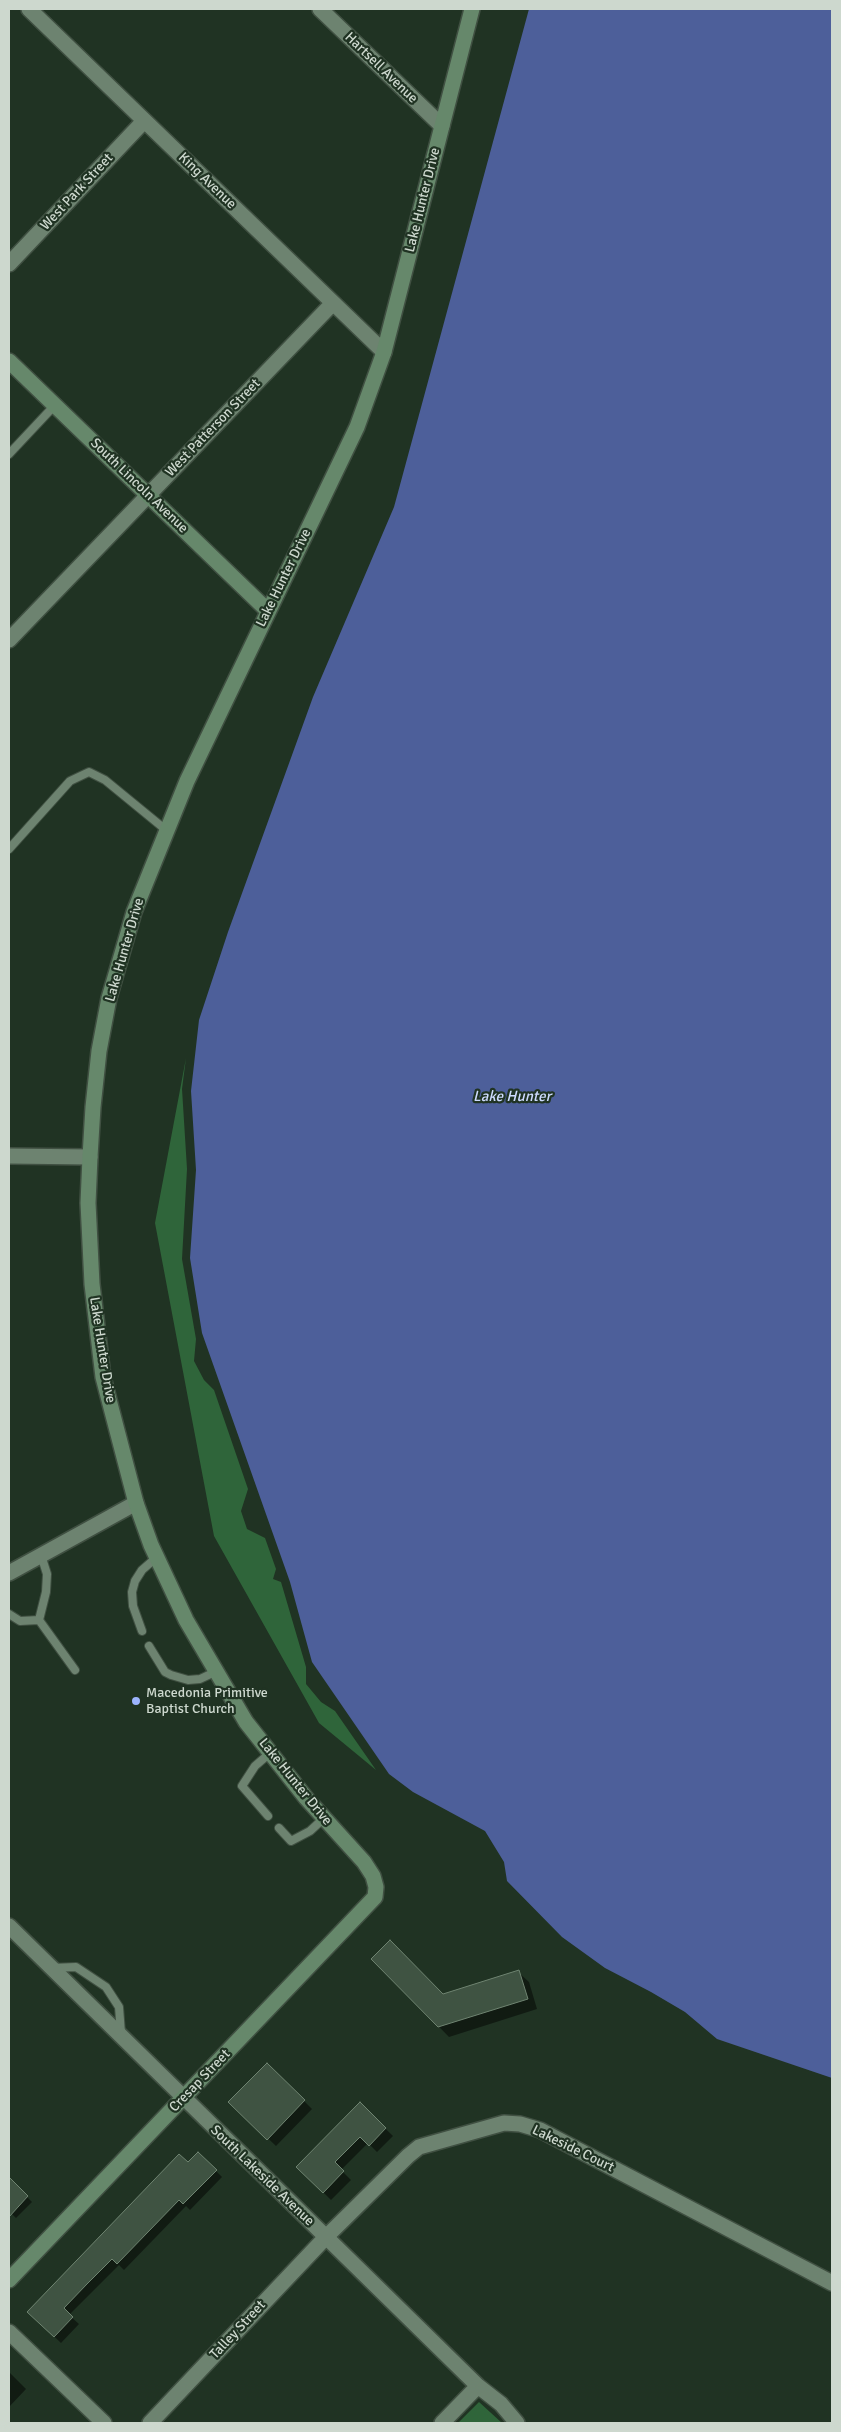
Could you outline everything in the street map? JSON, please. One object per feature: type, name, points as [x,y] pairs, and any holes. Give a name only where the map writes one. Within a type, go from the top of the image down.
[{"type":"street","name":"King Avenue","points":[[29,9],[384,352]]},
{"type":"street","name":"Hartsell Avenue","points":[[320,9],[442,126]]},
{"type":"street","name":"Lake Hunter Drive","points":[[373,1876],[364,1862],[323,1819],[246,1722],[186,1620],[157,1557],[136,1503],[114,1426],[102,1367],[92,1284],[88,1203],[90,1157],[99,1051],[109,998],[134,912],[166,830],[357,427],[384,352],[472,9]]},
{"type":"street","name":"West Park Street","points":[[9,264],[144,121]]},
{"type":"street","name":"West Patterson Street","points":[[9,640],[333,302]]},
{"type":"street","name":"South Lincoln Avenue","points":[[9,361],[268,612]]},
{"type":"street","points":[[9,1156],[90,1157]]},
{"type":"street","points":[[9,1573],[136,1503]]},
{"type":"street","name":"Cresap Street","points":[[9,2280],[370,1904],[375,1897],[376,1887],[373,1876]]},
{"type":"street","name":"South Lakeside Avenue","points":[[9,1926],[183,2099],[478,2386],[501,2404],[517,2423]]},
{"type":"street","name":"Lakeside Court","points":[[326,2238],[419,2147],[504,2123],[520,2124],[540,2130],[832,2283]]},
{"type":"street","name":"Talley Street","points":[[150,2423],[326,2238]]},
{"type":"street","points":[[9,2332],[104,2423]]},
{"type":"street","points":[[442,2423],[478,2386]]},
{"type":"lane","points":[[9,454],[55,405]]},
{"type":"lane","points":[[9,849],[70,781],[89,772],[105,780],[166,830]]},
{"type":"lane","points":[[41,1556],[47,1574],[46,1592],[40,1620],[75,1670]]},
{"type":"lane","points":[[142,1631],[133,1606],[132,1592],[142,1570],[157,1557]]},
{"type":"lane","points":[[9,1614],[20,1621],[40,1620]]},
{"type":"lane","points":[[149,1646],[165,1672],[172,1675],[188,1680],[200,1679],[215,1672]]},
{"type":"lane","points":[[268,1816],[242,1786],[255,1766],[270,1753]]},
{"type":"lane","points":[[279,1828],[291,1840],[310,1831],[323,1819]]},
{"type":"lane","points":[[51,1968],[76,1967],[106,1987],[119,2007],[121,2038]]},
{"type":"green space","points":[[186,1058],[182,1089],[187,1169],[182,1259],[196,1339],[194,1361],[204,1380],[214,1390],[248,1489],[241,1511],[247,1529],[265,1538],[276,1569],[273,1579],[281,1582],[306,1667],[306,1684],[321,1702],[335,1711],[376,1770],[319,1723],[214,1536],[155,1223]]},
{"type":"green space","points":[[479,2402],[502,2423],[458,2423]]},
{"type":"water","name":"Lake Hunter","points":[[529,9],[832,9],[832,2078],[717,2039],[685,2012],[605,1968],[562,1937],[507,1881],[504,1862],[485,1831],[413,1792],[389,1774],[312,1662],[290,1582],[202,1333],[190,1258],[196,1170],[191,1091],[199,1020],[228,932],[313,697],[394,507]]},
{"type":"building","points":[[390,1940],[443,1994],[519,1970],[528,1999],[438,2027],[371,1959]]},
{"type":"building","points":[[267,2063],[305,2100],[267,2140],[228,2102]]},
{"type":"building","points":[[360,2102],[386,2128],[369,2146],[360,2137],[335,2162],[344,2171],[323,2193],[296,2167]]},
{"type":"building","points":[[198,2152],[217,2170],[183,2204],[179,2200],[117,2264],[112,2259],[87,2284],[64,2308],[73,2317],[54,2337],[27,2312],[179,2154],[188,2162]]},
{"type":"building","points":[[9,2177],[28,2196],[9,2217]]},
{"type":"place","name":"Macedonia Primitive Baptist Church","points":[[136,1701]]}]
